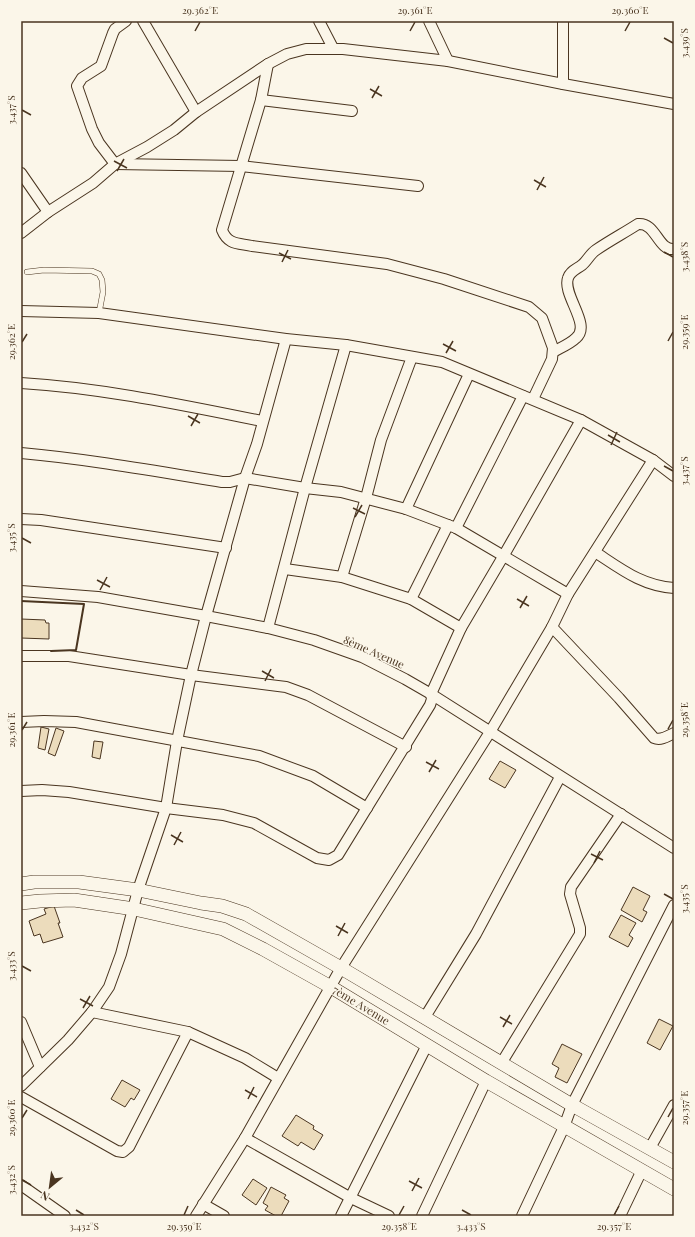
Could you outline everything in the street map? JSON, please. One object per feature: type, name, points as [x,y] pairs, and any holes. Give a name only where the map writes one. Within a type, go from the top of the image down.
[{"type":"street","points":[[115,164],[100,143],[92,128],[77,86],[82,78],[101,66],[115,29],[126,21]]},
{"type":"street","points":[[143,21],[196,112]]},
{"type":"street","points":[[319,21],[333,48]]},
{"type":"street","points":[[429,21],[448,61]]},
{"type":"street","points":[[563,21],[563,84]]},
{"type":"street","points":[[21,233],[48,212],[93,183],[115,164],[174,130],[196,112],[268,64],[287,54],[306,49],[333,48],[448,61],[674,104]]},
{"type":"street","points":[[268,64],[261,100],[222,230],[225,237],[230,242],[387,264],[444,279],[529,307],[542,318],[553,352],[552,359],[533,399]]},
{"type":"street","points":[[261,100],[352,111]]},
{"type":"street","points":[[115,164],[241,166],[418,186]]},
{"type":"street","points":[[21,173],[48,212]]},
{"type":"street","points":[[553,352],[576,338],[581,332],[581,324],[572,299],[568,284],[568,277],[595,251],[638,224],[648,226],[665,246],[674,249]]},
{"type":"street","points":[[21,311],[98,313],[286,339],[346,345],[442,362],[581,420],[653,460],[674,476]]},
{"type":"street","points":[[21,1086],[68,1040],[92,1012],[109,987],[121,954],[138,890],[166,808],[177,741],[191,675],[206,616],[245,478],[257,444],[262,421],[286,339]]},
{"type":"street","points":[[268,628],[285,569],[305,488],[346,345]]},
{"type":"street","points":[[342,577],[366,498],[381,440],[412,357]]},
{"type":"street","points":[[406,509],[469,374]]},
{"type":"street","points":[[21,383],[63,385],[134,396],[262,421]]},
{"type":"street","points":[[411,599],[523,396]]},
{"type":"street","points":[[21,791],[42,790],[69,792],[166,808],[223,815],[254,823],[317,858],[329,860],[338,855],[406,747],[432,702],[431,694],[461,628],[581,420]]},
{"type":"street","points":[[21,453],[78,459],[222,482],[230,482],[245,478],[305,488],[341,492],[366,498],[406,509],[452,526],[504,555],[568,594]]},
{"type":"street","points":[[196,1216],[245,1138],[342,968],[490,732],[552,627],[568,594],[653,460]]},
{"type":"street","points":[[21,519],[48,521],[226,548]]},
{"type":"street","points":[[595,552],[639,580],[654,585],[674,588]]},
{"type":"street","points":[[285,569],[342,577],[411,599],[461,628]]},
{"type":"street","name":"8ème Avenue","points":[[21,591],[98,597],[206,616],[268,628],[314,640],[362,657],[431,694],[674,848]]},
{"type":"street","points":[[552,627],[619,698],[654,738],[657,740],[674,733]]},
{"type":"street","points":[[21,656],[69,656],[191,675],[286,687],[296,690],[406,747]]},
{"type":"street","points":[[21,722],[76,722],[259,756],[313,776],[367,808]]},
{"type":"street","points":[[425,1017],[476,934],[560,777]]},
{"type":"street","points":[[502,1062],[580,934],[580,928],[570,894],[571,887],[621,814]]},
{"type":"street","name":"7ème Avenue","points":[[21,884],[34,882],[79,882],[138,890],[222,906],[246,914],[342,968],[572,1105],[674,1162]]},
{"type":"street","name":"7ème Avenue","points":[[21,904],[74,900],[134,909],[223,929],[263,949],[331,987],[564,1127],[674,1189]]},
{"type":"street","points":[[522,1216],[564,1127],[572,1105],[674,905]]},
{"type":"street","points":[[92,1012],[188,1032],[245,1058],[278,1078]]},
{"type":"street","points":[[21,1022],[40,1067]]},
{"type":"street","points":[[21,1096],[117,1151],[123,1152],[129,1147],[188,1032]]},
{"type":"street","points":[[341,1216],[427,1046]]},
{"type":"street","points":[[422,1216],[486,1081]]},
{"type":"street","points":[[650,1148],[674,1104]]},
{"type":"street","points":[[245,1138],[351,1198],[389,1216]]},
{"type":"street","points":[[620,1216],[642,1170]]},
{"type":"street","points":[[21,1185],[65,1216]]},
{"type":"street","points":[[203,1204],[224,1216]]},
{"type":"lane","points":[[27,272],[44,270],[92,271],[99,274],[102,280],[103,292],[98,313]]},
{"type":"building","points":[[21,619],[45,620],[46,623],[49,623],[49,639],[21,638]]},
{"type":"building","points":[[41,727],[49,729],[45,750],[38,748]]},
{"type":"building","points":[[56,728],[64,731],[55,756],[48,753]]},
{"type":"building","points":[[94,741],[103,742],[100,759],[92,757]]},
{"type":"building","points":[[500,761],[516,770],[505,788],[489,779]]},
{"type":"building","points":[[633,887],[650,896],[643,910],[647,912],[642,922],[621,910]]},
{"type":"building","points":[[54,906],[63,937],[43,943],[40,934],[34,936],[29,921],[46,914],[44,909]]},
{"type":"building","points":[[621,915],[636,923],[629,935],[633,938],[628,947],[609,937]]},
{"type":"building","points":[[659,1019],[673,1026],[660,1050],[647,1043]]},
{"type":"building","points":[[562,1044],[582,1054],[567,1083],[555,1077],[559,1068],[552,1064]]},
{"type":"building","points":[[122,1080],[140,1090],[134,1100],[131,1098],[125,1107],[111,1099]]},
{"type":"building","points":[[296,1115],[314,1126],[313,1129],[323,1135],[314,1150],[301,1142],[298,1146],[282,1136]]},
{"type":"building","points":[[253,1179],[267,1188],[256,1205],[242,1195]]},
{"type":"building","points":[[271,1187],[286,1195],[284,1198],[289,1201],[281,1216],[276,1216],[265,1210],[268,1206],[263,1203]]},
{"type":"wall","points":[[21,601],[84,604],[76,650],[51,651]]}]
